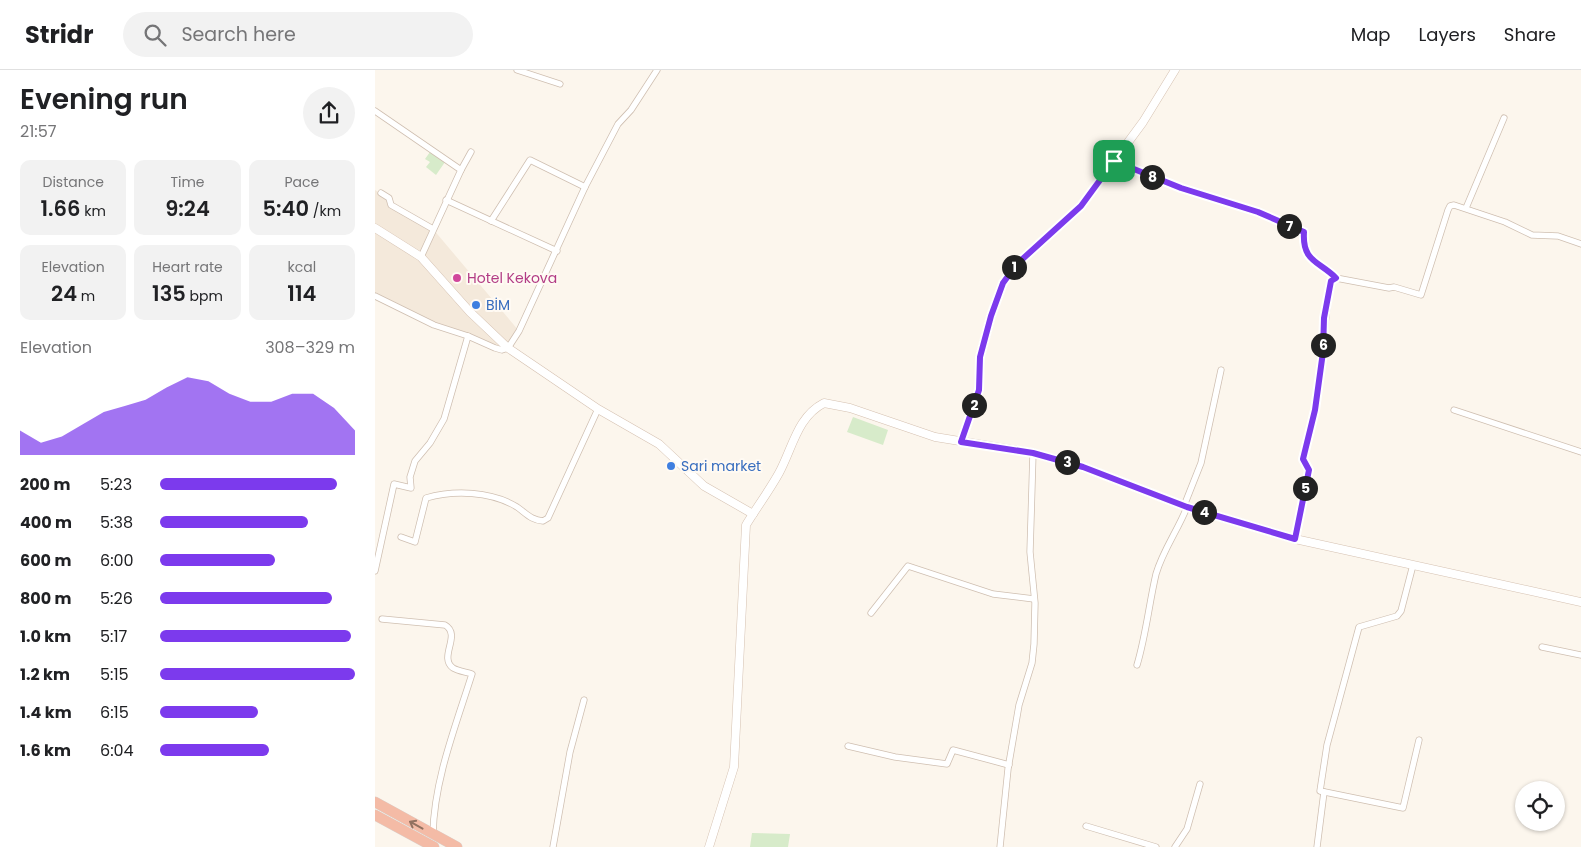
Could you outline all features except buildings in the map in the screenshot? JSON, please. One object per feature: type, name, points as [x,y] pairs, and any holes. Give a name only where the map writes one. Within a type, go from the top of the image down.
[{"type":"highway","points":[[375,802],[457,847]]},
{"type":"highway","points":[[375,815],[431,846]]},
{"type":"street","points":[[375,296],[434,325],[468,336],[495,348],[502,350],[508,348],[557,252],[585,188],[618,124],[631,110],[657,70]]},
{"type":"street","points":[[961,442],[979,390],[980,357],[991,316],[1003,283],[1017,264],[1081,206],[1143,122],[1175,70]]},
{"type":"street","points":[[520,71],[560,84]]},
{"type":"street","points":[[375,111],[461,170]]},
{"type":"street","points":[[1466,208],[1504,118]]},
{"type":"street","points":[[421,257],[446,200],[471,152]]},
{"type":"street","points":[[491,221],[530,160],[585,188]]},
{"type":"street","points":[[1114,161],[1181,188],[1249,209],[1304,232],[1303,245],[1309,258],[1336,278],[1389,288],[1393,287],[1421,295],[1450,206],[1466,208],[1505,222],[1532,235],[1558,236],[1581,244]]},
{"type":"street","points":[[381,193],[389,198],[391,205],[433,229]]},
{"type":"street","points":[[446,200],[557,252]]},
{"type":"street","points":[[376,231],[421,257],[471,312],[508,348],[598,409],[659,444],[704,486],[753,514]]},
{"type":"street","points":[[1295,539],[1309,470],[1303,459],[1315,410],[1323,352],[1324,318],[1331,281],[1336,278]]},
{"type":"street","points":[[375,571],[394,484],[411,488],[410,477],[415,461],[430,443],[444,419],[468,336]]},
{"type":"street","points":[[1137,665],[1145,638],[1157,573],[1201,463],[1221,370]]},
{"type":"street","points":[[709,847],[734,767],[746,525],[762,503],[784,464],[806,415],[824,403],[850,408],[907,429],[961,442],[1033,453],[1083,467],[1185,507],[1295,539],[1581,602]]},
{"type":"street","points":[[401,537],[415,542],[426,498],[441,494],[469,493],[492,498],[517,508],[532,519],[543,521],[548,518],[598,409]]},
{"type":"street","points":[[1454,410],[1581,452]]},
{"type":"street","points":[[1000,847],[1009,766],[1019,705],[1032,663],[1034,599],[1031,552],[1033,453]]},
{"type":"street","points":[[1413,565],[1401,611],[1397,616],[1359,627],[1327,745],[1320,791],[1403,808],[1419,740]]},
{"type":"street","points":[[871,613],[909,566],[993,594],[1034,599]]},
{"type":"street","points":[[382,619],[445,625],[450,628],[452,632],[448,659],[450,665],[472,674],[445,763],[433,820],[433,834]]},
{"type":"street","points":[[1542,646],[1581,655]]},
{"type":"street","points":[[553,847],[583,700]]},
{"type":"street","points":[[848,746],[895,757],[947,764],[953,750],[1009,766]]},
{"type":"street","points":[[1175,847],[1187,829],[1200,784]]},
{"type":"street","points":[[1317,847],[1324,792]]},
{"type":"street","points":[[1087,826],[1156,847]]},
{"type":"shaded area","points":[[375,190],[389,198],[391,205],[433,229],[519,331],[502,350],[434,325],[375,296]]},
{"type":"green space","points":[[430,152],[445,162],[436,175],[426,167],[430,162],[425,159]]},
{"type":"green space","points":[[853,417],[888,430],[883,445],[847,432]]},
{"type":"green space","points":[[752,833],[790,834],[788,847],[750,847]]},
{"type":"place","name":"Hotel Kekova","points":[[457,278]]},
{"type":"place","name":"BİM","points":[[476,305]]},
{"type":"place","name":"Sari market","points":[[671,466]]},
{"type":"route","points":[[1114,161],[1181,188],[1258,212],[1304,232],[1303,245],[1309,258],[1336,278],[1331,281],[1324,318],[1323,352],[1315,410],[1303,459],[1309,470],[1295,539],[1187,507],[1083,467],[1033,453],[961,442],[979,390],[980,357],[991,316],[1003,283],[1017,264],[1081,206],[1114,161]]}]
